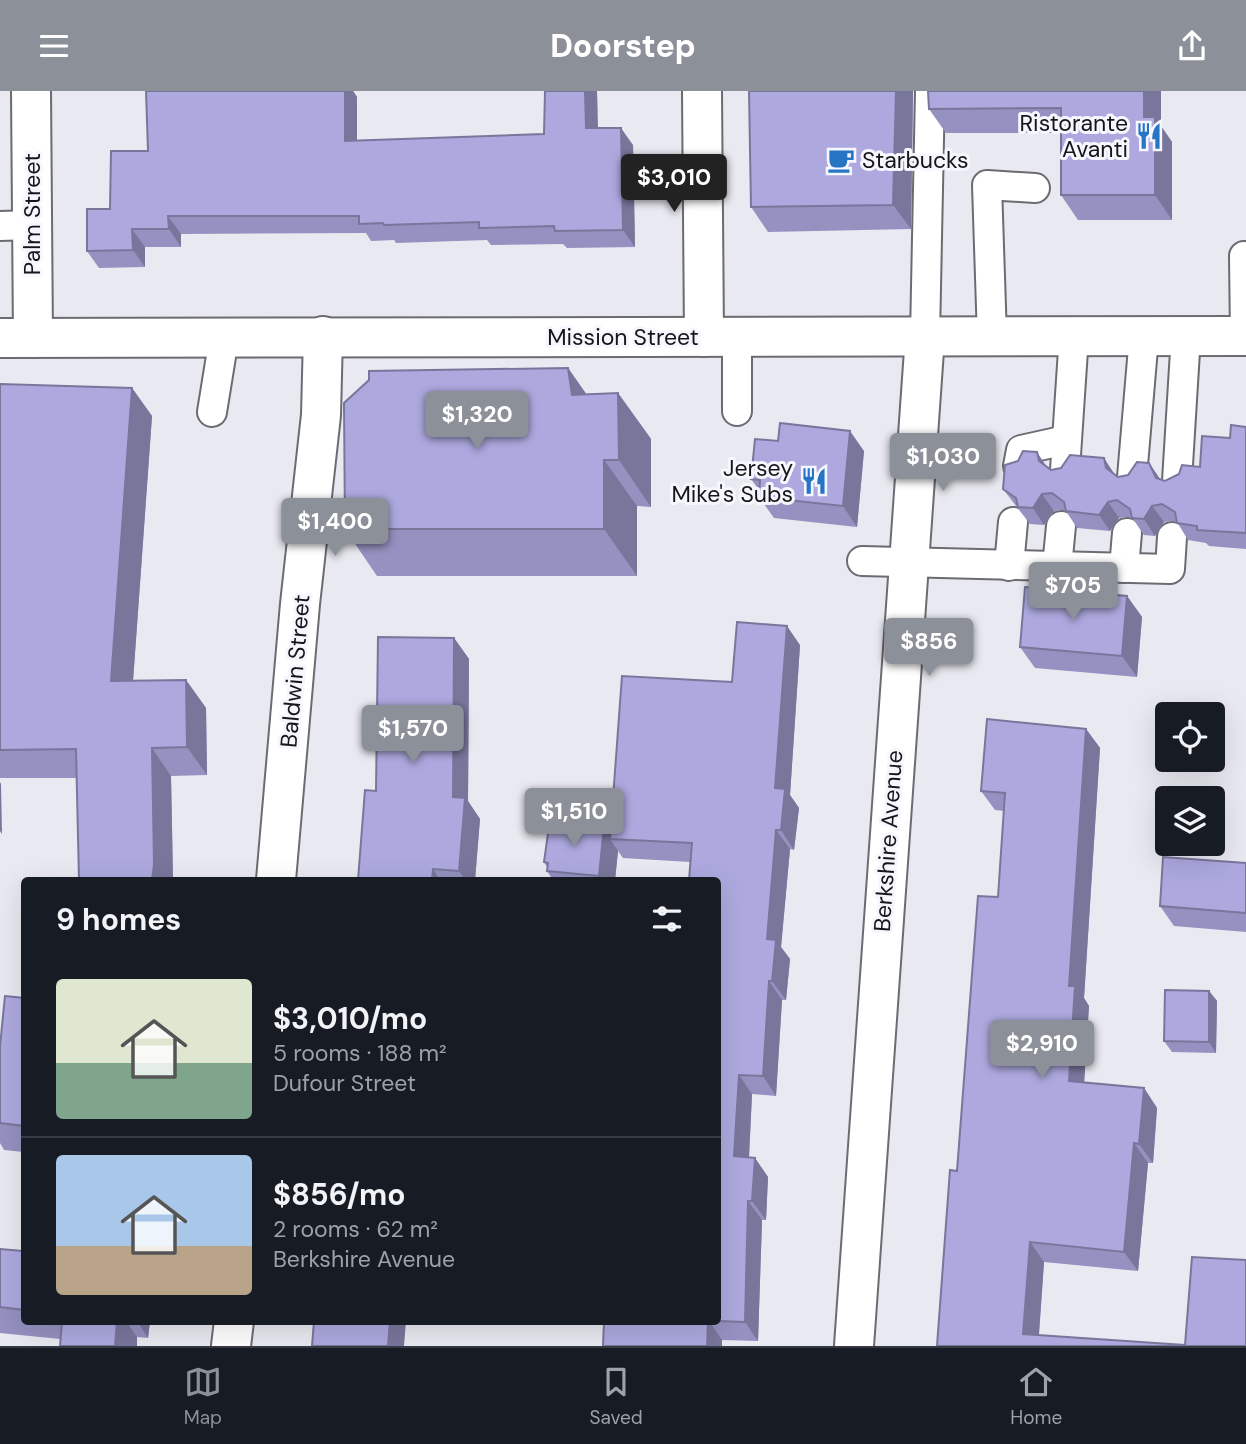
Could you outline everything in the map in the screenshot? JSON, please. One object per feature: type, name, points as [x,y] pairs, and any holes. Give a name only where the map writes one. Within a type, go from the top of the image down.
[{"type":"main road","name":"Palm Street","points":[[17,338],[16,225],[31,91]]},
{"type":"main road","points":[[702,91],[721,337]]},
{"type":"main road","name":"Baldwin Street","points":[[276,877],[321,415],[323,336]]},
{"type":"main road","name":"Mission Street","points":[[17,338],[1245,336]]},
{"type":"main road","name":"Berkshire Avenue","points":[[854,1346],[901,645],[925,337]]},
{"type":"main road","points":[[231,1346],[234,1325]]},
{"type":"lane","points":[[925,337],[930,91]]},
{"type":"lane","points":[[992,338],[986,185],[1035,188]]},
{"type":"lane","points":[[1244,257],[1245,336]]},
{"type":"lane","points":[[1065,470],[1074,335]]},
{"type":"lane","points":[[1177,481],[1186,335]]},
{"type":"lane","points":[[1132,477],[1144,336]]},
{"type":"lane","points":[[721,337],[737,411]]},
{"type":"lane","points":[[212,412],[225,338]]},
{"type":"lane","points":[[1018,466],[1021,450],[1066,440]]},
{"type":"lane","points":[[1009,566],[1013,522]]},
{"type":"lane","points":[[1058,567],[1061,526]]},
{"type":"lane","points":[[1124,568],[1126,533]]},
{"type":"lane","points":[[862,561],[1170,569],[1172,537]]},
{"type":"building","points":[[146,91],[345,91],[345,141],[544,134],[545,91],[585,91],[586,128],[621,128],[623,230],[555,231],[554,226],[479,228],[479,222],[359,224],[359,216],[168,216],[169,229],[132,229],[133,250],[87,251],[87,209],[110,209],[111,151],[148,151]]},
{"type":"building","name":"Starbucks","points":[[749,91],[896,91],[893,205],[751,207]]},
{"type":"building","points":[[928,91],[1144,91],[1144,117],[1155,117],[1155,195],[1061,195],[1061,108],[929,109]]},
{"type":"building","points":[[568,368],[572,395],[618,393],[619,460],[604,460],[604,529],[345,529],[344,403],[369,380],[369,371]]},
{"type":"building","points":[[0,384],[132,388],[111,681],[186,680],[187,747],[152,748],[152,877],[79,877],[76,749],[0,750]]},
{"type":"building","name":"Jersey Mike's Subs","points":[[780,423],[850,431],[843,506],[759,497],[760,480],[751,479],[755,439],[778,441]]},
{"type":"building","points":[[1231,425],[1246,427],[1246,533],[1197,530],[1197,526],[1177,523],[1175,512],[1162,504],[1152,506],[1144,519],[1132,518],[1130,509],[1117,500],[1108,502],[1099,515],[1066,511],[1064,502],[1052,493],[1042,494],[1033,508],[1018,507],[1016,498],[1003,489],[1005,465],[1018,461],[1023,451],[1037,452],[1039,461],[1051,470],[1061,468],[1070,455],[1104,458],[1106,468],[1118,477],[1128,475],[1137,462],[1149,463],[1156,478],[1165,481],[1179,474],[1182,465],[1200,467],[1202,436],[1230,438]]},
{"type":"building","points":[[1025,587],[1127,596],[1122,656],[1020,647]]},
{"type":"building","points":[[737,622],[787,626],[775,788],[785,789],[781,830],[776,830],[767,939],[776,940],[772,981],[769,981],[763,1076],[739,1075],[734,1156],[755,1158],[752,1201],[748,1201],[745,1322],[721,1321],[721,877],[689,877],[692,843],[610,839],[622,676],[732,682]]},
{"type":"building","points":[[378,637],[454,638],[453,797],[465,798],[459,871],[433,869],[432,877],[358,877],[365,790],[376,791]]},
{"type":"building","points":[[987,719],[1086,729],[1069,986],[1075,986],[1069,1081],[1144,1088],[1139,1144],[1134,1143],[1124,1252],[1030,1242],[1023,1334],[1185,1345],[1192,1257],[1246,1260],[1246,1346],[937,1346],[950,1170],[957,1171],[978,896],[998,897],[1005,793],[981,791]]},
{"type":"building","points":[[550,819],[604,825],[599,876],[547,871],[548,863],[544,862]]},
{"type":"building","points":[[1163,857],[1246,863],[1246,913],[1160,906]]},
{"type":"building","points":[[1165,990],[1209,991],[1209,1042],[1164,1041]]},
{"type":"building","points":[[5,996],[21,998],[21,1126],[0,1123],[0,1046]]},
{"type":"building","points":[[0,1249],[21,1251],[21,1310],[0,1307]]},
{"type":"building","points":[[62,1325],[117,1325],[115,1346],[60,1346]]},
{"type":"building","points":[[314,1325],[390,1325],[388,1346],[312,1346]]},
{"type":"building","points":[[604,1325],[708,1325],[707,1346],[603,1346]]},
{"type":"place","name":"Ristorante Avanti","points":[[1149,136]]},
{"type":"place","name":"Starbucks","points":[[841,160]]},
{"type":"place","name":"Jersey Mike's Subs","points":[[814,481]]}]
